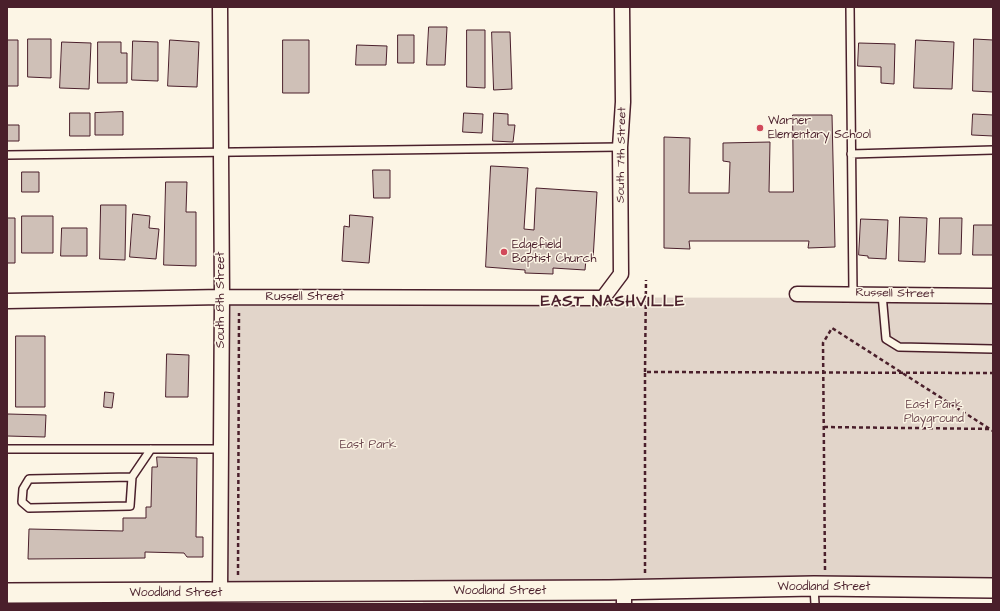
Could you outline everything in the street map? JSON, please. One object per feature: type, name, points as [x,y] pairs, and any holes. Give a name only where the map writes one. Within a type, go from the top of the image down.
[{"type":"street","name":"South 8th Street","points":[[220,7],[222,297],[220,596]]},
{"type":"street","name":"South 7th Street","points":[[603,298],[621,274],[620,147],[623,102],[622,7]]},
{"type":"street","name":"Russell Street","points":[[798,294],[853,293],[993,296]]},
{"type":"street","name":"Russell Street","points":[[7,301],[222,297],[603,298]]},
{"type":"street","name":"Woodland Street","points":[[7,593],[220,596],[624,597],[818,589],[993,588]]},
{"type":"lane","points":[[850,7],[853,293]]},
{"type":"lane","points":[[7,155],[620,147]]},
{"type":"lane","points":[[851,154],[993,150]]},
{"type":"lane","points":[[882,294],[886,339],[900,347],[993,348]]},
{"type":"lane","points":[[7,449],[220,449]]},
{"type":"lane","points":[[132,477],[29,479],[23,489],[22,502],[29,508],[130,506],[132,477],[151,449]]},
{"type":"path","points":[[646,280],[646,578]]},
{"type":"path","points":[[239,313],[238,575],[240,578]]},
{"type":"path","points":[[818,589],[824,427],[823,343],[832,328],[989,429]]},
{"type":"path","points":[[645,372],[993,373]]},
{"type":"path","points":[[824,427],[993,430]]},
{"type":"shaded area","points":[[624,590],[624,604],[423,604],[422,591]]},
{"type":"shaded area","points":[[7,593],[220,593],[220,604],[7,604]]},
{"type":"green space","name":"East Park","points":[[222,297],[993,298],[993,590],[220,593]]},
{"type":"building","points":[[429,27],[447,27],[445,65],[427,65]]},
{"type":"building","points":[[467,30],[485,30],[485,88],[467,87]]},
{"type":"building","points":[[492,32],[510,32],[512,89],[494,90]]},
{"type":"building","points":[[398,35],[414,35],[414,63],[398,63]]},
{"type":"building","points":[[28,39],[51,39],[51,78],[28,77]]},
{"type":"building","points":[[974,39],[993,40],[993,92],[973,91]]},
{"type":"building","points":[[7,40],[18,40],[18,86],[7,86]]},
{"type":"building","points":[[170,40],[199,42],[197,87],[168,86]]},
{"type":"building","points":[[283,40],[309,40],[309,93],[283,93]]},
{"type":"building","points":[[916,40],[954,42],[952,89],[914,88]]},
{"type":"building","points":[[133,41],[158,42],[158,81],[132,80]]},
{"type":"building","points":[[62,42],[91,43],[89,89],[60,88]]},
{"type":"building","points":[[98,42],[121,42],[121,53],[127,53],[127,83],[98,83]]},
{"type":"building","points":[[859,43],[895,44],[894,84],[881,83],[881,67],[858,66]]},
{"type":"building","points":[[357,45],[387,46],[386,65],[356,65]]},
{"type":"building","points":[[123,112],[123,135],[95,135],[95,113]]},
{"type":"building","points":[[70,113],[90,113],[90,136],[70,136]]},
{"type":"building","points":[[464,113],[483,114],[482,133],[463,132]]},
{"type":"building","points":[[494,113],[508,114],[508,125],[515,125],[513,142],[493,141]]},
{"type":"building","points":[[973,114],[993,115],[993,136],[972,135]]},
{"type":"building","points":[[793,115],[832,115],[835,247],[808,248],[809,241],[689,241],[690,249],[664,248],[664,137],[690,138],[689,193],[729,193],[730,162],[723,161],[723,143],[770,142],[769,192],[793,192]]},
{"type":"building","points":[[7,125],[19,125],[19,141],[7,141]]},
{"type":"building","points":[[491,166],[528,168],[524,229],[534,230],[536,188],[597,192],[593,260],[586,259],[585,270],[553,268],[553,274],[525,273],[525,270],[486,267]]},
{"type":"building","points":[[373,170],[390,170],[390,198],[374,198]]},
{"type":"building","points":[[22,172],[39,172],[39,192],[22,192]]},
{"type":"building","points":[[166,182],[187,182],[186,212],[196,212],[196,266],[164,265]]},
{"type":"building","points":[[101,205],[126,205],[125,260],[100,259]]},
{"type":"building","points":[[133,214],[150,216],[149,228],[159,229],[156,259],[130,257]]},
{"type":"building","points":[[350,215],[373,217],[369,263],[342,261],[344,226],[349,227]]},
{"type":"building","points":[[22,216],[53,216],[53,253],[22,253]]},
{"type":"building","points":[[900,217],[927,218],[925,262],[899,261]]},
{"type":"building","points":[[7,218],[15,218],[15,263],[7,263]]},
{"type":"building","points":[[940,218],[962,218],[961,254],[939,254]]},
{"type":"building","points":[[861,219],[888,220],[886,259],[868,258],[868,256],[859,255]]},
{"type":"building","points":[[974,225],[993,225],[993,255],[973,255]]},
{"type":"building","points":[[62,228],[87,228],[87,256],[61,256]]},
{"type":"building","points":[[16,336],[45,336],[45,407],[16,407]]},
{"type":"building","points":[[167,354],[189,355],[188,397],[166,397]]},
{"type":"building","points":[[105,392],[114,393],[112,408],[104,407]]},
{"type":"building","points":[[8,414],[46,415],[45,437],[7,436]]},
{"type":"building","points":[[157,457],[197,458],[196,537],[203,537],[203,557],[187,557],[184,553],[145,552],[145,558],[28,559],[29,529],[123,531],[123,518],[146,518],[146,507],[151,507],[152,467],[157,467]]},
{"type":"place","name":"Warner Elementary School","points":[[760,128]]},
{"type":"place","name":"Edgefield Baptist Church","points":[[504,252]]},
{"type":"district","name":"EAST NASHVILLE","points":[[613,303]]},
{"type":"park label","name":"East Park Playground","points":[[934,412]]}]
